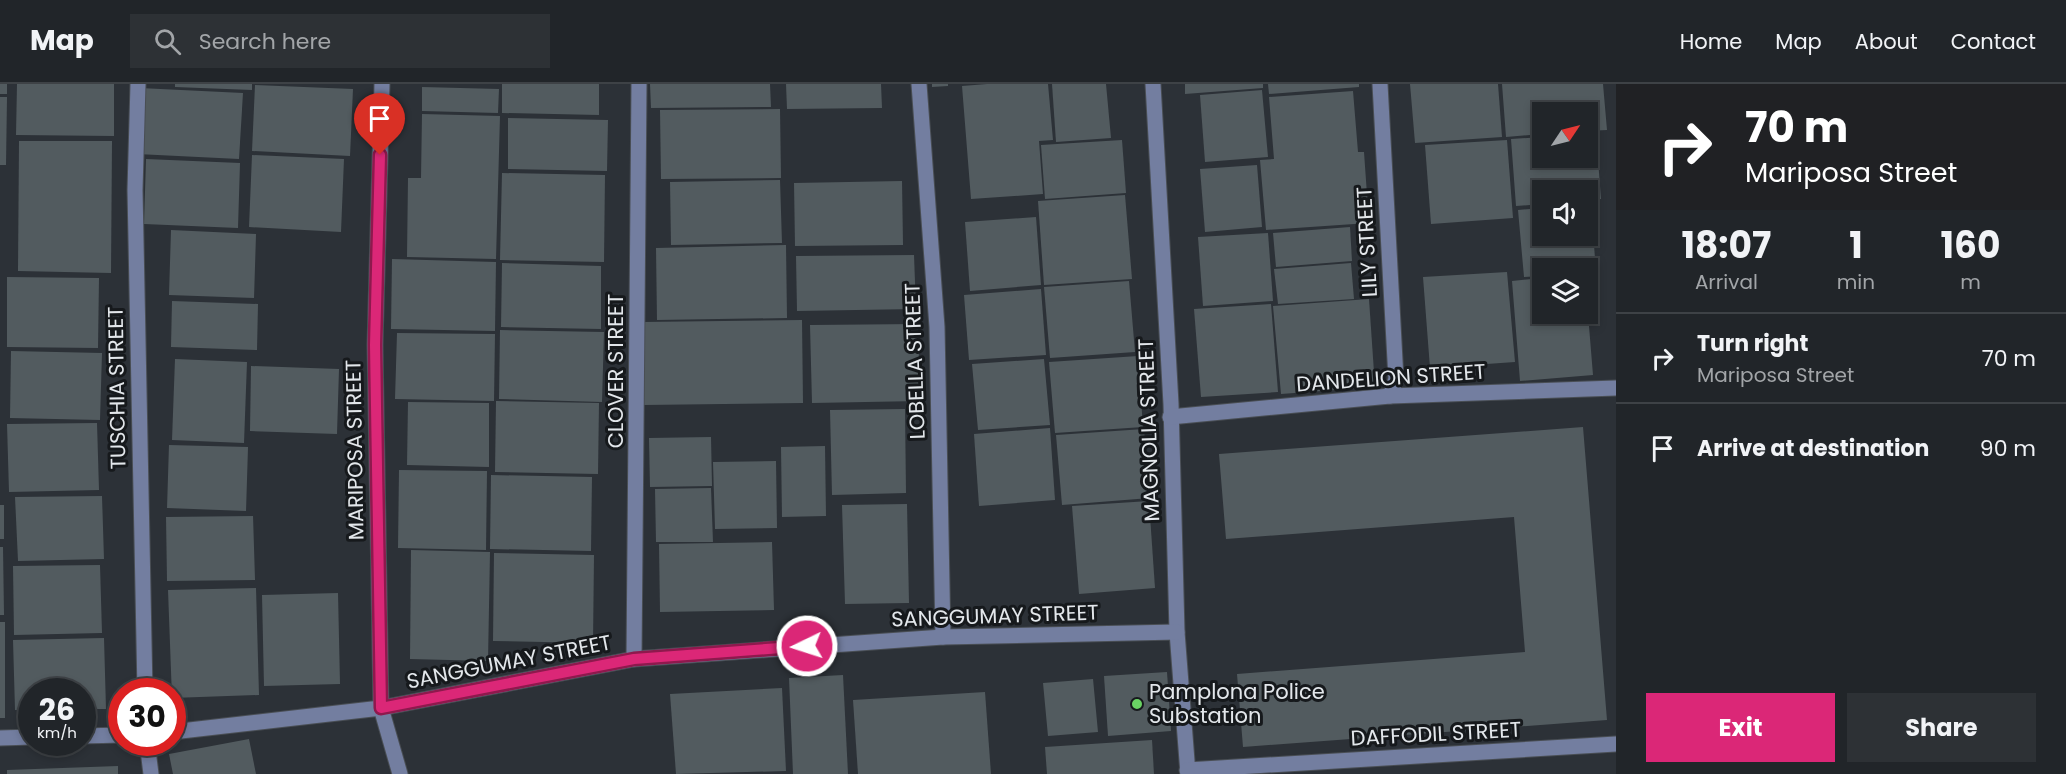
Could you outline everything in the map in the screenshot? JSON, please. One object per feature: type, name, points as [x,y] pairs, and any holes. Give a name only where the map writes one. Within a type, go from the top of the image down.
[{"type":"street","name":"TUSCHIA STREET","points":[[138,84],[135,190],[145,678]]},
{"type":"street","name":"MARIPOSA STREET","points":[[382,84],[375,345],[381,708],[400,774]]},
{"type":"street","name":"CLOVER STREET","points":[[634,659],[639,84]]},
{"type":"street","name":"LOBELLA STREET","points":[[919,84],[937,327],[942,637]]},
{"type":"street","name":"MAGNOLIA STREET","points":[[1153,84],[1170,417],[1177,632],[1187,772]]},
{"type":"street","name":"LILY STREET","points":[[1380,84],[1396,379],[1390,396]]},
{"type":"street","name":"DANDELION STREET","points":[[1170,417],[1390,396],[1616,388]]},
{"type":"street","name":"SANGGUMAY STREET","points":[[186,730],[381,708],[634,659],[942,637],[1177,632]]},
{"type":"street","points":[[0,738],[18,737]]},
{"type":"street","name":"DAFFODIL STREET","points":[[1187,772],[1616,744]]},
{"type":"street","points":[[149,756],[151,774]]},
{"type":"building","points":[[0,84],[7,84],[7,94],[0,94]]},
{"type":"building","points":[[17,84],[114,84],[114,136],[16,135]]},
{"type":"building","points":[[175,84],[252,84],[252,90],[175,87]]},
{"type":"building","points":[[502,84],[599,84],[599,115],[502,113]]},
{"type":"building","points":[[650,84],[770,84],[771,107],[651,108]]},
{"type":"building","points":[[786,84],[881,84],[882,108],[787,109]]},
{"type":"building","points":[[932,84],[948,84],[948,86],[932,87]]},
{"type":"building","points":[[1048,84],[1053,140],[1039,141],[1043,194],[971,199],[962,86]]},
{"type":"building","points":[[1052,84],[1106,84],[1111,138],[1056,142]]},
{"type":"building","points":[[1185,84],[1263,84],[1263,88],[1185,94]]},
{"type":"building","points":[[1268,84],[1359,84],[1359,87],[1269,94]]},
{"type":"building","points":[[1410,84],[1498,84],[1502,137],[1415,143]]},
{"type":"building","points":[[1502,84],[1603,84],[1607,130],[1598,130],[1598,102],[1532,102],[1532,135],[1506,137]]},
{"type":"building","points":[[255,85],[353,89],[350,156],[252,151]]},
{"type":"building","points":[[422,87],[499,89],[498,113],[422,111]]},
{"type":"building","points":[[140,88],[243,93],[239,159],[137,154]]},
{"type":"building","points":[[1262,90],[1268,157],[1205,162],[1200,95]]},
{"type":"building","points":[[1353,91],[1358,152],[1364,152],[1369,223],[1266,230],[1260,160],[1274,159],[1269,97]]},
{"type":"building","points":[[0,97],[7,97],[6,165],[0,165]]},
{"type":"building","points":[[780,109],[781,178],[661,179],[660,110]]},
{"type":"building","points":[[422,114],[500,116],[496,259],[407,257],[408,178],[421,178]]},
{"type":"building","points":[[508,118],[608,120],[607,171],[508,169]]},
{"type":"building","points":[[1532,138],[1532,168],[1598,168],[1598,159],[1601,199],[1598,199],[1598,180],[1532,180],[1532,205],[1516,206],[1511,139]]},
{"type":"building","points":[[1122,140],[1126,193],[1045,199],[1041,145]]},
{"type":"building","points":[[1507,140],[1513,218],[1431,224],[1425,145]]},
{"type":"building","points":[[19,141],[112,141],[111,273],[18,271]]},
{"type":"building","points":[[252,155],[344,159],[341,232],[249,227]]},
{"type":"building","points":[[146,159],[240,163],[238,228],[144,224]]},
{"type":"building","points":[[1257,165],[1262,227],[1205,232],[1200,169]]},
{"type":"building","points":[[502,173],[605,175],[604,262],[500,260]]},
{"type":"building","points":[[780,180],[782,243],[671,245],[670,182]]},
{"type":"building","points":[[902,181],[903,245],[795,246],[794,183]]},
{"type":"building","points":[[1125,195],[1132,279],[1044,285],[1038,201]]},
{"type":"building","points":[[1532,209],[1532,246],[1594,246],[1595,258],[1532,258],[1532,277],[1524,277],[1518,210]]},
{"type":"building","points":[[1036,217],[1041,285],[970,291],[965,222]]},
{"type":"building","points":[[1350,227],[1352,261],[1276,267],[1273,233]]},
{"type":"building","points":[[171,230],[256,234],[254,298],[169,295]]},
{"type":"building","points":[[1268,233],[1273,301],[1203,306],[1198,237]]},
{"type":"building","points":[[786,245],[787,318],[657,320],[656,248]]},
{"type":"building","points":[[914,255],[916,309],[797,311],[796,256]]},
{"type":"building","points":[[392,259],[496,262],[495,331],[391,329]]},
{"type":"building","points":[[502,263],[601,266],[601,329],[501,327]]},
{"type":"building","points":[[1351,263],[1354,299],[1278,304],[1274,269]]},
{"type":"building","points":[[1507,272],[1515,362],[1430,368],[1423,277]]},
{"type":"building","points":[[7,277],[99,278],[98,348],[7,347]]},
{"type":"building","points":[[1532,279],[1532,324],[1589,324],[1593,375],[1520,381],[1512,281]]},
{"type":"building","points":[[1129,281],[1135,352],[1050,358],[1044,287]]},
{"type":"building","points":[[1041,289],[1046,355],[969,360],[964,295]]},
{"type":"building","points":[[1369,299],[1375,387],[1281,394],[1273,306]]},
{"type":"building","points":[[172,301],[258,304],[257,350],[171,347]]},
{"type":"building","points":[[1271,304],[1278,392],[1201,397],[1194,309]]},
{"type":"building","points":[[802,320],[803,403],[644,405],[642,322]]},
{"type":"building","points":[[918,324],[920,401],[812,403],[810,325]]},
{"type":"building","points":[[500,330],[604,332],[602,402],[499,399]]},
{"type":"building","points":[[397,333],[495,334],[494,401],[395,399]]},
{"type":"building","points":[[11,351],[102,353],[100,420],[10,418]]},
{"type":"building","points":[[1138,356],[1143,427],[1055,433],[1049,362]]},
{"type":"building","points":[[175,359],[247,362],[244,443],[172,440]]},
{"type":"building","points":[[1044,359],[1050,425],[978,430],[972,364]]},
{"type":"building","points":[[251,366],[339,369],[337,434],[250,431]]},
{"type":"building","points":[[496,401],[599,403],[598,474],[495,472]]},
{"type":"building","points":[[408,402],[489,403],[489,467],[407,465]]},
{"type":"building","points":[[905,409],[906,493],[832,495],[830,410]]},
{"type":"building","points":[[97,423],[99,490],[9,492],[7,424]]},
{"type":"building","points":[[1583,427],[1607,720],[1243,747],[1237,674],[1525,652],[1514,517],[1226,539],[1219,454]]},
{"type":"building","points":[[1050,428],[1055,500],[979,506],[974,434]]},
{"type":"building","points":[[1144,429],[1150,498],[1062,505],[1056,435]]},
{"type":"building","points":[[711,437],[712,486],[650,487],[649,438]]},
{"type":"building","points":[[169,445],[248,447],[246,511],[167,508]]},
{"type":"building","points":[[825,446],[826,516],[782,517],[781,447]]},
{"type":"building","points":[[776,461],[777,528],[715,529],[713,462]]},
{"type":"building","points":[[399,470],[487,471],[486,550],[398,548]]},
{"type":"building","points":[[491,475],[592,477],[591,551],[490,549]]},
{"type":"building","points":[[711,488],[713,542],[656,542],[655,489]]},
{"type":"building","points":[[102,496],[104,559],[18,561],[15,497]]},
{"type":"building","points":[[1149,501],[1155,588],[1079,594],[1072,506]]},
{"type":"building","points":[[907,504],[909,603],[845,604],[842,505]]},
{"type":"building","points":[[0,505],[4,505],[4,539],[0,539]]},
{"type":"building","points":[[253,516],[255,580],[167,581],[166,517]]},
{"type":"building","points":[[772,542],[774,610],[660,612],[659,544]]},
{"type":"building","points":[[0,547],[3,547],[4,615],[0,615]]},
{"type":"building","points":[[411,550],[490,552],[488,661],[410,659]]},
{"type":"building","points":[[494,553],[594,555],[593,643],[493,641]]},
{"type":"building","points":[[100,565],[102,633],[14,635],[13,566]]},
{"type":"building","points":[[256,588],[259,695],[186,698],[186,678],[171,678],[168,590]]},
{"type":"building","points":[[338,593],[340,684],[264,686],[262,595]]},
{"type":"building","points":[[0,622],[5,622],[5,718],[0,718]]},
{"type":"building","points":[[104,638],[106,709],[96,709],[96,678],[18,678],[18,710],[15,710],[13,640]]},
{"type":"building","name":"Pamplona Police Substation","points":[[1167,672],[1171,731],[1108,736],[1104,676]]},
{"type":"building","points":[[843,675],[848,774],[793,774],[789,678]]},
{"type":"building","points":[[1093,679],[1098,732],[1048,736],[1043,683]]},
{"type":"building","points":[[782,688],[786,771],[676,774],[670,694]]},
{"type":"building","points":[[985,692],[991,774],[858,774],[853,700]]},
{"type":"building","points":[[249,739],[256,774],[173,774],[169,756],[186,756],[186,751]]},
{"type":"building","points":[[1152,740],[1154,774],[1047,774],[1045,747]]},
{"type":"building","points":[[118,766],[118,774],[7,774],[7,770]]},
{"type":"place","name":"Pamplona Police Substation","points":[[1137,704]]},
{"type":"route","points":[[380,155],[375,345],[381,708],[634,659],[807,646]]}]
